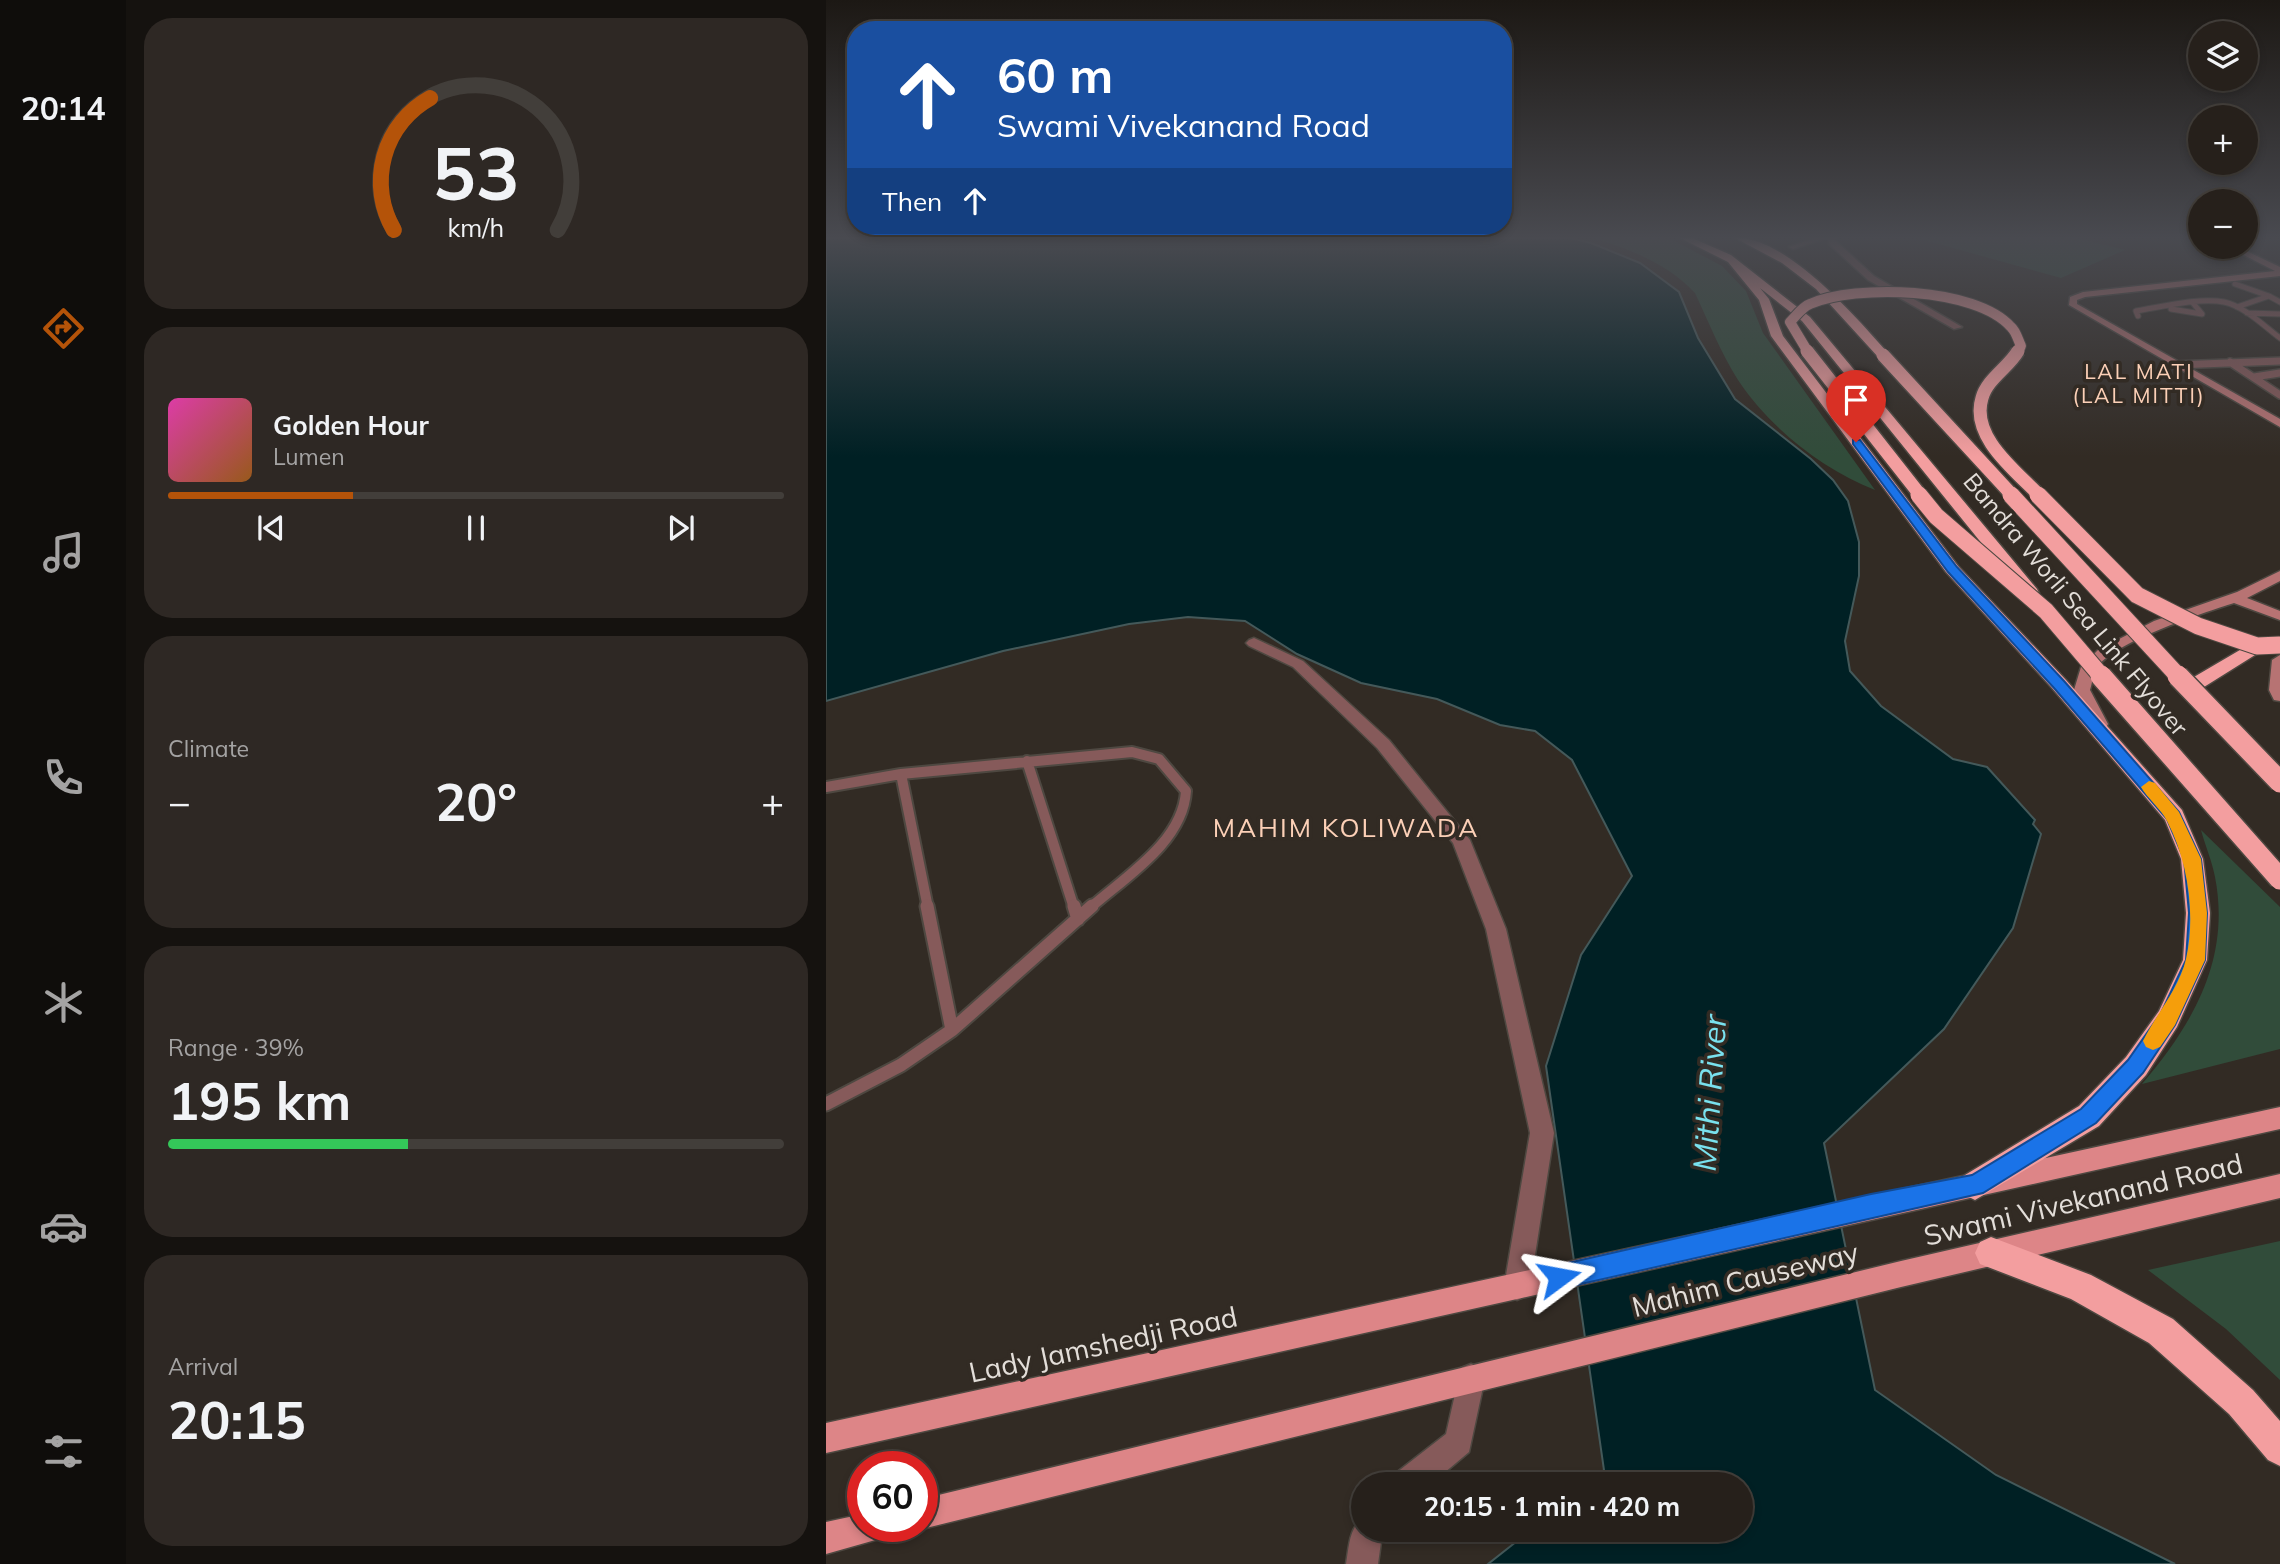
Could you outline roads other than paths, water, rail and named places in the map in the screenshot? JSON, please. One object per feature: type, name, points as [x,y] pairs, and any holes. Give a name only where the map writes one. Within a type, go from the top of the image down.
[{"type":"highway","points":[[1768,311],[1777,336],[1952,569],[2174,816],[2192,859],[2198,913],[2195,960],[2168,1019],[2136,1066],[2089,1116],[1975,1185]]},
{"type":"highway","name":"Bandra Worli Sea Link Flyover","points":[[1796,311],[1806,319],[2162,748],[2280,879]]},
{"type":"highway","points":[[1797,311],[1790,322],[1798,339],[1936,516],[2046,611]]},
{"type":"highway","name":"Bandra Worli Sea Link Flyover","points":[[1844,311],[2189,688],[2280,782]]},
{"type":"highway","points":[[1987,311],[2006,322],[2017,333],[2021,346],[2011,363],[1987,389],[1980,407],[1984,432],[2004,459],[2118,578],[2137,594],[2198,626],[2257,646],[2280,645]]},
{"type":"highway","points":[[2189,688],[2257,646]]},
{"type":"highway","points":[[1991,1253],[2081,1286],[2161,1331],[2241,1402],[2280,1448]]},
{"type":"main road","points":[[2083,311],[2280,424]]},
{"type":"main road","points":[[2098,311],[2280,414]]},
{"type":"main road","points":[[2117,750],[2091,711],[2082,690],[2089,667],[2103,653],[2159,624],[2235,598],[2280,575]]},
{"type":"main road","points":[[2235,598],[2280,616]]},
{"type":"main road","points":[[2280,660],[2277,690],[2280,696]]},
{"type":"main road","name":"Swami Vivekanand Road","points":[[1871,1206],[2280,1118]]},
{"type":"main road","name":"Swami Vivekanand Road","points":[[1901,1274],[2280,1186]]},
{"type":"main road","name":"Mahim Causeway","points":[[1394,1315],[1871,1206]]},
{"type":"main road","name":"Mahim Causeway","points":[[938,1510],[1901,1274]]},
{"type":"main road","name":"Lady Jamshedji Road","points":[[826,1438],[1394,1315]]},
{"type":"main road","points":[[826,1538],[847,1533]]},
{"type":"street","points":[[1929,311],[1957,327]]},
{"type":"street","points":[[1254,643],[1298,664],[1355,717],[1383,744],[1461,841],[1496,929],[1542,1133],[1517,1287]]},
{"type":"street","points":[[1422,1472],[1459,1442],[1471,1378]]},
{"type":"street","points":[[1362,1564],[1365,1542]]},
{"type":"lane","points":[[2136,311],[2138,316]]},
{"type":"lane","points":[[2185,311],[2202,314],[2200,311]]},
{"type":"lane","points":[[2244,311],[2280,338]]},
{"type":"lane","points":[[2247,313],[2280,314]]},
{"type":"lane","points":[[2254,377],[2280,370],[2271,361]]},
{"type":"lane","points":[[2175,365],[2280,361]]},
{"type":"lane","points":[[2230,362],[2280,394]]},
{"type":"lane","points":[[826,788],[840,783],[901,774],[1132,752],[1159,759],[1186,791],[1186,806],[1181,820],[1162,844],[952,1030],[901,1065],[826,1104]]},
{"type":"lane","points":[[1027,761],[1078,919]]},
{"type":"lane","points":[[901,774],[952,1030]]},
{"type":"water","name":"Mithi River","points":[[826,311],[1687,311],[1698,338],[1735,399],[1811,459],[1833,480],[1848,501],[1859,542],[1859,576],[1845,641],[1850,671],[1881,706],[1953,759],[1987,767],[2035,820],[2033,824],[2041,834],[2013,928],[1944,1029],[1824,1143],[1875,1390],[1996,1475],[2175,1564],[1488,1564],[1516,1542],[1753,1542],[1753,1472],[1602,1472],[1604,1470],[1546,1066],[1581,955],[1632,876],[1572,760],[1535,731],[1500,725],[1437,699],[1361,683],[1297,654],[1245,621],[1188,617],[1129,624],[1003,651],[826,701]]},
{"type":"district","name":"LAL MATI (LAL MITTI)","points":[[2139,383]]},
{"type":"district","name":"MAHIM KOLIWADA","points":[[1346,827]]}]
